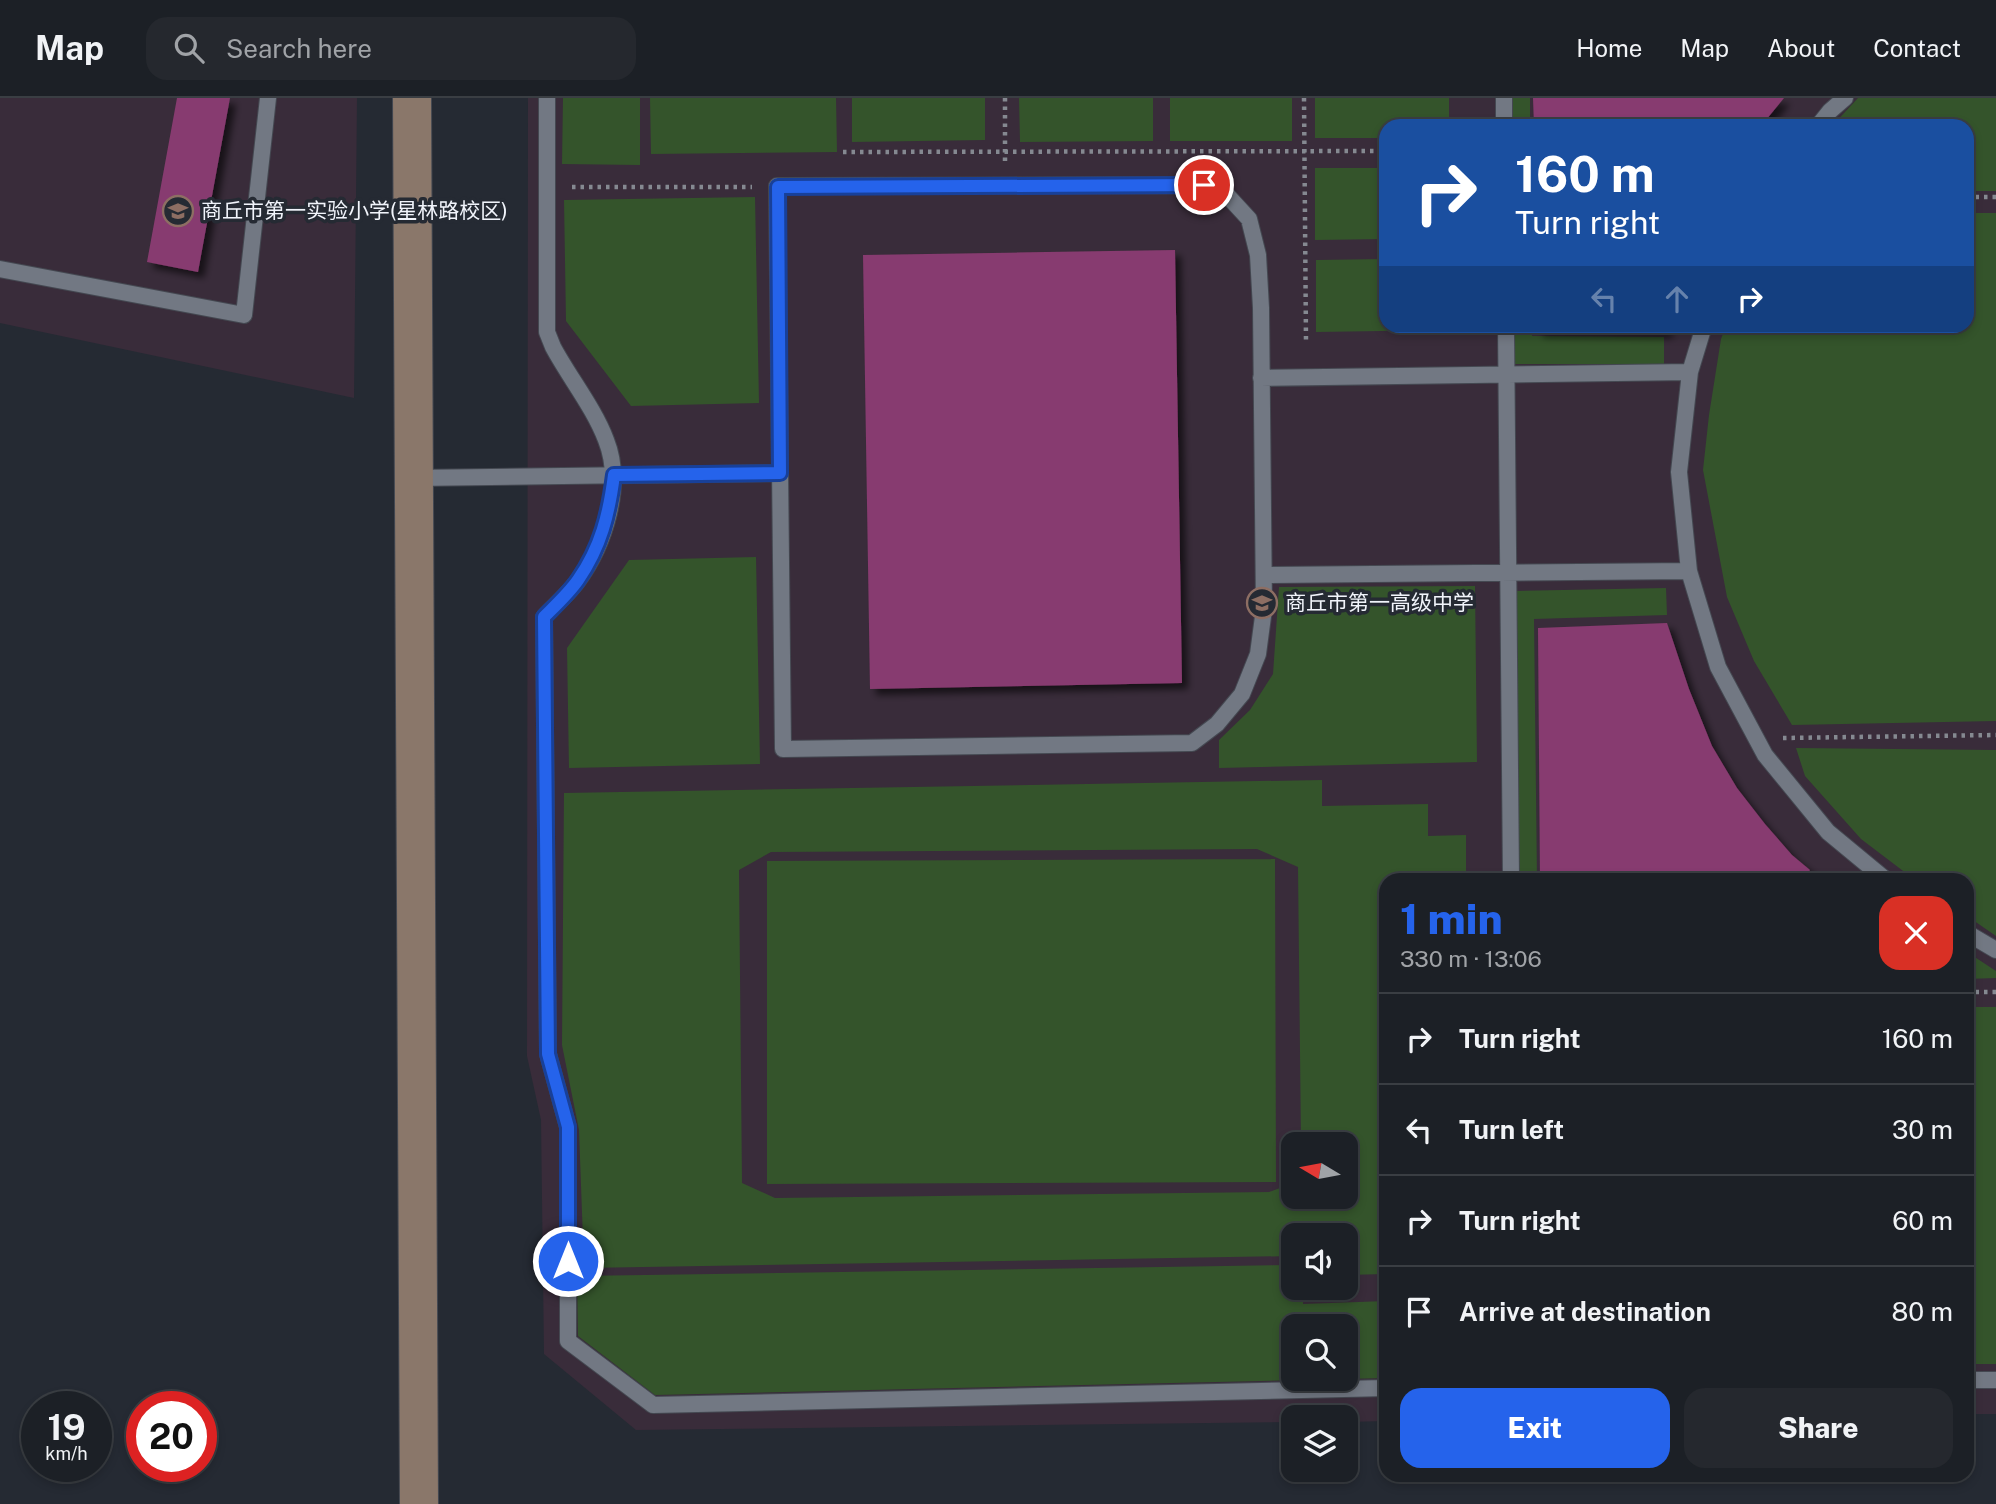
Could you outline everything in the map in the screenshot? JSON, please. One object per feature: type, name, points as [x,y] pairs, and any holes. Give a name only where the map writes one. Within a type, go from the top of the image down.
[{"type":"street","points":[[412,98],[419,1504]]},
{"type":"lane","points":[[0,269],[244,316],[268,98]]},
{"type":"lane","points":[[547,98],[547,332],[552,347],[607,441],[614,475],[610,508],[596,551],[577,582],[544,617],[548,1054],[568,1127],[568,1341],[653,1405],[1379,1388]]},
{"type":"lane","points":[[1504,98],[1504,119]]},
{"type":"lane","points":[[1824,119],[1845,98]]},
{"type":"lane","points":[[1204,185],[1226,194],[1249,219],[1258,255],[1261,378],[1264,609],[1258,654],[1242,694],[1217,724],[1192,743],[783,749],[778,187],[1006,186],[1204,185]]},
{"type":"lane","points":[[1506,333],[1511,873]]},
{"type":"lane","points":[[1702,333],[1690,372],[1679,472],[1689,571],[1718,667],[1765,755],[1828,832],[1878,873]]},
{"type":"lane","points":[[1261,378],[1690,372]]},
{"type":"lane","points":[[414,478],[780,473]]},
{"type":"lane","points":[[1264,575],[1689,571]]},
{"type":"lane","points":[[1974,937],[1996,950]]},
{"type":"lane","points":[[1974,1380],[1996,1380]]},
{"type":"path","points":[[1004,98],[1006,186]]},
{"type":"path","points":[[1304,98],[1306,341]]},
{"type":"path","points":[[843,152],[1379,151]]},
{"type":"path","points":[[547,187],[778,187]]},
{"type":"path","points":[[1974,197],[1996,197]]},
{"type":"path","points":[[1756,739],[1996,734]]},
{"type":"path","points":[[1974,992],[1996,992]]},
{"type":"shaded area","name":"商丘市第一实验小学(星林路校区)","points":[[0,98],[357,98],[354,398],[0,323]]},
{"type":"shaded area","name":"商丘市第一高级中学","points":[[528,98],[1996,98],[1996,1414],[1974,1414],[1974,873],[1379,873],[1379,1421],[1358,1422],[1358,1405],[1281,1405],[1281,1422],[636,1430],[544,1354],[541,1120],[527,1056]]},
{"type":"green space","points":[[563,98],[640,98],[640,165],[562,164]]},
{"type":"green space","points":[[650,98],[836,98],[837,152],[651,154]]},
{"type":"green space","points":[[852,98],[985,98],[985,140],[852,142]]},
{"type":"green space","points":[[1019,98],[1153,98],[1153,141],[1020,142]]},
{"type":"green space","points":[[1170,98],[1292,98],[1292,141],[1170,141]]},
{"type":"green space","points":[[1315,98],[1449,98],[1449,119],[1379,119],[1379,138],[1315,138]]},
{"type":"green space","points":[[1510,98],[1530,98],[1530,119],[1511,119]]},
{"type":"green space","points":[[1858,98],[1996,98],[1996,191],[1974,191],[1974,119],[1838,119]]},
{"type":"green space","points":[[1315,168],[1379,168],[1379,239],[1315,240]]},
{"type":"green space","points":[[755,197],[759,403],[631,406],[566,321],[564,200]]},
{"type":"green space","points":[[1974,213],[1996,213],[1996,721],[1792,725],[1754,661],[1727,597],[1703,470],[1723,333],[1974,333]]},
{"type":"green space","points":[[1379,259],[1379,331],[1316,332],[1316,260]]},
{"type":"green space","points":[[1512,333],[1532,333],[1532,336],[1664,337],[1664,364],[1513,364]]},
{"type":"green space","points":[[756,557],[760,764],[569,768],[567,648],[629,560]]},
{"type":"green space","points":[[1475,586],[1477,762],[1219,768],[1219,740],[1250,710],[1273,674],[1279,587]]},
{"type":"green space","points":[[1666,588],[1667,615],[1534,619],[1537,873],[1517,873],[1515,591]]},
{"type":"green space","points":[[1796,748],[1996,750],[1996,936],[1974,921],[1974,873],[1906,873],[1861,839],[1805,776]]},
{"type":"green space","points":[[1322,780],[1322,806],[1428,804],[1428,836],[1466,835],[1466,873],[1379,873],[1379,1274],[1358,1275],[1358,1223],[1281,1223],[1281,1256],[584,1268],[579,1130],[562,1045],[564,793]],"holes":[[[1257,849],[1298,867],[1301,1132],[1358,1132],[1358,1209],[1281,1209],[1281,1188],[1269,1192],[775,1198],[742,1183],[739,870],[771,852]]]},
{"type":"green space","points":[[1275,859],[1276,1182],[767,1184],[767,861]]},
{"type":"green space","points":[[1974,957],[1996,971],[1996,978],[1974,979]]},
{"type":"green space","points":[[1974,1007],[1996,1007],[1996,1364],[1974,1364]]},
{"type":"green space","points":[[1281,1265],[1281,1300],[1303,1300],[1303,1304],[1379,1301],[1379,1378],[1358,1379],[1358,1314],[1281,1314],[1281,1380],[655,1395],[578,1336],[577,1276]]},
{"type":"building","points":[[177,98],[230,98],[198,272],[147,262]]},
{"type":"building","points":[[1533,98],[1784,98],[1767,119],[1534,119]]},
{"type":"building","points":[[1175,250],[1182,683],[870,689],[863,255]]},
{"type":"building","points":[[1667,623],[1712,746],[1737,788],[1792,855],[1810,870],[1808,873],[1540,873],[1538,628]]},
{"type":"place","name":"商丘市第一实验小学(星林路校区)","points":[[178,211]]},
{"type":"place","name":"商丘市第一高级中学","points":[[1262,603]]},
{"type":"route","points":[[568,1261],[568,1127],[548,1054],[544,617],[577,582],[596,551],[610,508],[614,475],[780,473],[778,187],[1204,185]]}]
